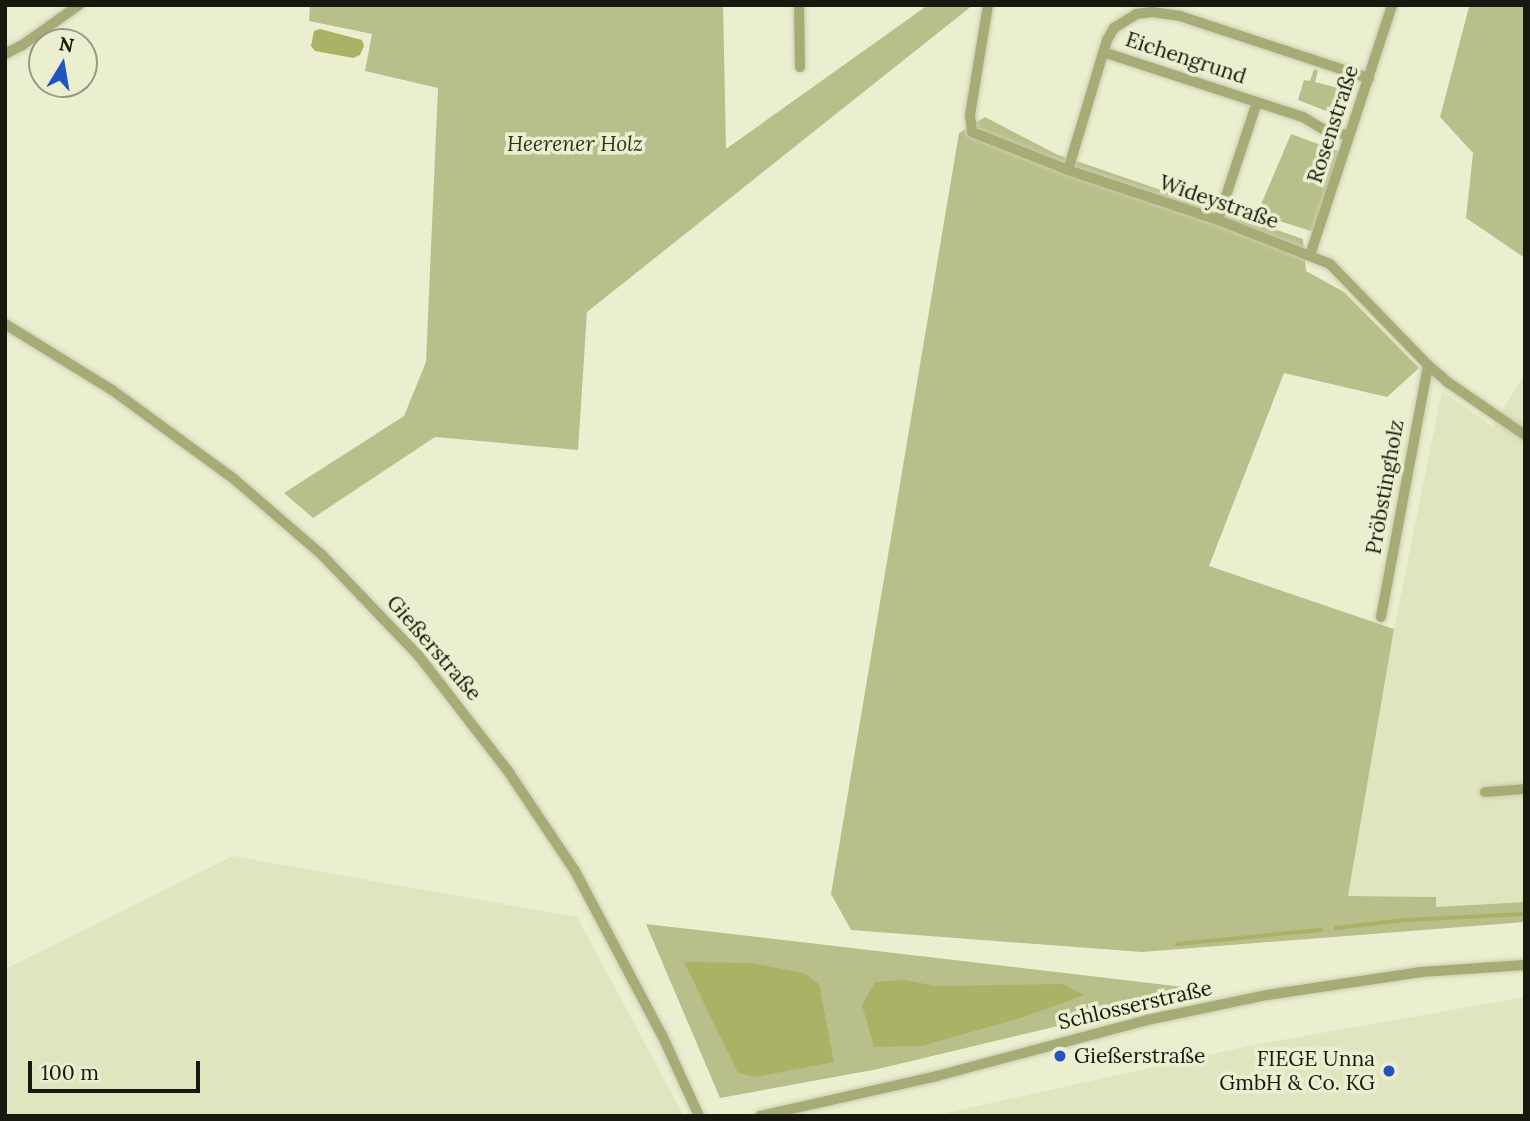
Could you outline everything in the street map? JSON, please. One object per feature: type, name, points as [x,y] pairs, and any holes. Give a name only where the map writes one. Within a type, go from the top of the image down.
[{"type":"street","points":[[5,54],[21,46],[79,5]]},
{"type":"street","points":[[799,5],[800,67]]},
{"type":"street","name":"Wideystraße","points":[[988,5],[970,115],[972,132],[1068,170],[1218,220],[1330,264],[1428,365],[1449,383],[1525,435]]},
{"type":"street","name":"Rosenstraße","points":[[1310,255],[1392,5]]},
{"type":"street","name":"Eichengrund","points":[[1068,170],[1103,52],[1114,28],[1136,14],[1166,13],[1368,78]]},
{"type":"street","name":"Eichengrund","points":[[1103,52],[1257,102],[1349,136]]},
{"type":"street","name":"Eichengrund","points":[[1218,220],[1257,102]]},
{"type":"street","name":"Gießerstraße","points":[[5,324],[112,390],[234,479],[321,555],[418,655],[508,771],[575,871],[645,1001],[699,1116]]},
{"type":"street","name":"Pröbstingholz","points":[[1381,617],[1428,365]]},
{"type":"street","points":[[1485,792],[1525,789]]},
{"type":"street","name":"Schlosserstraße","points":[[760,1116],[937,1076],[1134,1023],[1241,1000],[1408,974],[1525,965]]},
{"type":"shaded area","points":[[320,29],[362,40],[364,46],[360,55],[353,58],[315,51],[311,46],[314,31]]},
{"type":"shaded area","points":[[1525,373],[1525,902],[1436,907],[1435,897],[1348,896],[1394,629],[1442,391],[1493,427]]},
{"type":"shaded area","points":[[233,856],[577,917],[684,1116],[5,1116],[5,969]]},
{"type":"shaded area","points":[[684,962],[751,963],[804,973],[819,984],[834,1062],[756,1077],[738,1073]]},
{"type":"shaded area","points":[[905,980],[935,986],[1063,984],[1084,995],[1024,1017],[922,1046],[874,1047],[862,1005],[875,982]]},
{"type":"shaded area","points":[[1525,997],[1525,1116],[932,1116],[1253,1045]]},
{"type":"green space","name":"Heerener Holz","points":[[310,5],[723,5],[726,149],[928,5],[973,5],[587,312],[578,450],[435,437],[313,518],[284,493],[404,416],[426,362],[438,88],[365,71],[372,34],[309,21]]},
{"type":"green space","points":[[1466,5],[1525,5],[1525,258],[1466,218],[1473,153],[1440,117],[1469,7]]},
{"type":"green space","points":[[1314,69],[1318,71],[1315,82],[1346,90],[1336,113],[1345,133],[1339,131],[1326,111],[1298,100],[1304,80],[1310,81]]},
{"type":"green space","points":[[985,117],[1056,154],[1303,239],[1306,271],[1344,292],[1419,368],[1387,397],[1284,373],[1209,566],[1394,629],[1348,896],[1436,897],[1436,907],[1525,902],[1525,922],[1142,952],[851,930],[831,894],[959,133]]},
{"type":"green space","points":[[1291,134],[1343,153],[1317,233],[1257,214]]},
{"type":"green space","points":[[646,924],[1209,990],[878,1069],[720,1098]]},
{"type":"waterway","points":[[1336,928],[1406,920],[1525,914]]},
{"type":"waterway","points":[[1177,944],[1321,930]]},
{"type":"place","name":"Gießerstraße","points":[[1060,1056]]},
{"type":"place","name":"FIEGE Unna GmbH & Co. KG","points":[[1389,1071]]}]
